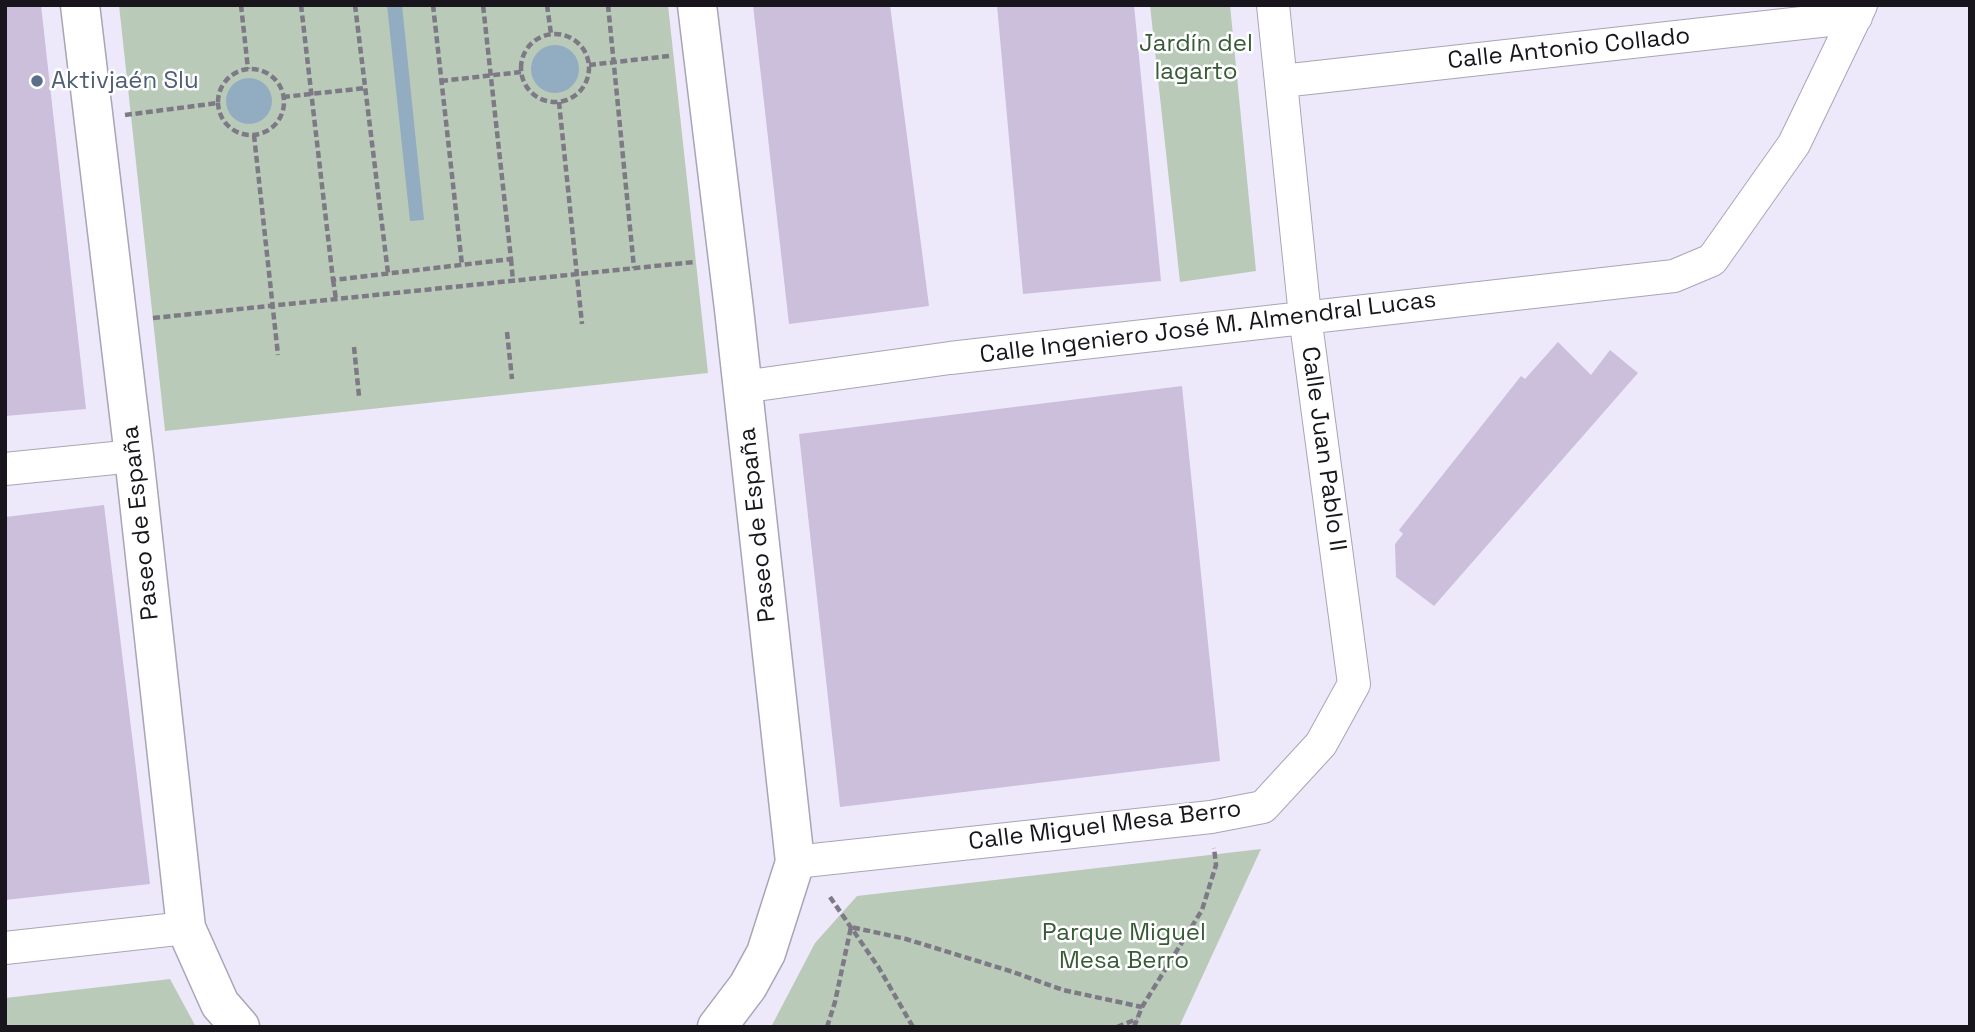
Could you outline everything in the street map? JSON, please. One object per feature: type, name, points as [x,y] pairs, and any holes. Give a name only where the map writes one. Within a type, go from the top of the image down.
[{"type":"main road","name":"Paseo de España","points":[[80,5],[134,456],[186,928],[220,1004],[240,1027]]},
{"type":"main road","name":"Paseo de España","points":[[697,5],[743,387],[794,862],[766,953],[748,986],[717,1027]]},
{"type":"street","name":"Calle Juan Pablo II","points":[[1273,5],[1305,316],[1354,684]]},
{"type":"street","name":"Calle Ingeniero José M. Almendral Lucas","points":[[743,387],[950,358],[1674,276],[1712,260],[1794,144],[1858,11]]},
{"type":"street","name":"Calle Antonio Collado","points":[[1282,81],[1858,11]]},
{"type":"street","points":[[5,469],[134,456]]},
{"type":"street","name":"Calle Miguel Mesa Berro","points":[[794,862],[1211,817],[1263,807],[1321,744],[1354,684]]},
{"type":"street","points":[[5,948],[186,928]]},
{"type":"path","points":[[241,5],[248,69]]},
{"type":"path","points":[[301,5],[336,299]]},
{"type":"path","points":[[355,5],[388,272]]},
{"type":"path","points":[[433,5],[462,265]]},
{"type":"path","points":[[483,5],[513,281]]},
{"type":"path","points":[[547,5],[551,34]]},
{"type":"path","points":[[608,5],[634,268]]},
{"type":"path","points":[[551,34],[562,34],[581,45],[589,65],[588,78],[582,90],[559,102],[548,102],[529,91],[521,72],[525,51],[541,37],[551,34]]},
{"type":"path","points":[[589,65],[674,55]]},
{"type":"path","points":[[248,69],[270,75],[278,83],[284,97],[281,117],[275,126],[254,135],[233,130],[225,123],[218,103],[223,84],[238,72],[248,69]]},
{"type":"path","points":[[441,81],[521,72]]},
{"type":"path","points":[[284,97],[366,88]]},
{"type":"path","points":[[559,102],[582,324]]},
{"type":"path","points":[[116,117],[218,103]]},
{"type":"path","points":[[254,135],[278,355]]},
{"type":"path","points":[[334,280],[511,259]]},
{"type":"path","points":[[151,318],[705,261]]},
{"type":"path","points":[[507,332],[512,379]]},
{"type":"path","points":[[354,347],[359,396]]},
{"type":"path","points":[[1134,1027],[1142,1007],[1202,909],[1216,865],[1214,847]]},
{"type":"path","points":[[830,897],[879,968],[913,1027]]},
{"type":"path","points":[[851,927],[906,939],[1063,990],[1142,1007]]},
{"type":"path","points":[[827,1027],[851,927]]},
{"type":"path","points":[[1117,1027],[1138,1019]]},
{"type":"green space","points":[[119,5],[668,5],[708,373],[165,431]]},
{"type":"green space","name":"Jardín del lagarto","points":[[1150,5],[1230,5],[1256,271],[1180,282]]},
{"type":"green space","name":"Parque Miguel Mesa Berro","points":[[1261,849],[1179,1027],[771,1027],[815,943],[857,896]]},
{"type":"green space","points":[[170,979],[196,1027],[5,1027],[5,998]]},
{"type":"water","points":[[387,5],[402,5],[424,220],[410,221]]},
{"type":"water","points":[[555,45],[572,52],[579,69],[572,86],[555,93],[538,86],[531,69],[538,52]]},
{"type":"water","points":[[249,78],[266,84],[272,101],[266,118],[249,124],[232,118],[226,101],[232,84]]},
{"type":"building","points":[[5,5],[41,5],[86,409],[5,416]]},
{"type":"building","points":[[753,5],[890,5],[929,306],[789,324]]},
{"type":"building","points":[[997,5],[1134,5],[1161,281],[1023,294]]},
{"type":"building","points":[[1558,342],[1591,375],[1610,350],[1638,373],[1434,606],[1396,577],[1395,544],[1403,534],[1399,530],[1521,376],[1525,379]]},
{"type":"building","points":[[1182,386],[1220,761],[840,807],[799,434]]},
{"type":"building","points":[[104,505],[150,884],[5,900],[5,517]]},
{"type":"place","name":"Aktivjaén Slu","points":[[37,81]]}]
